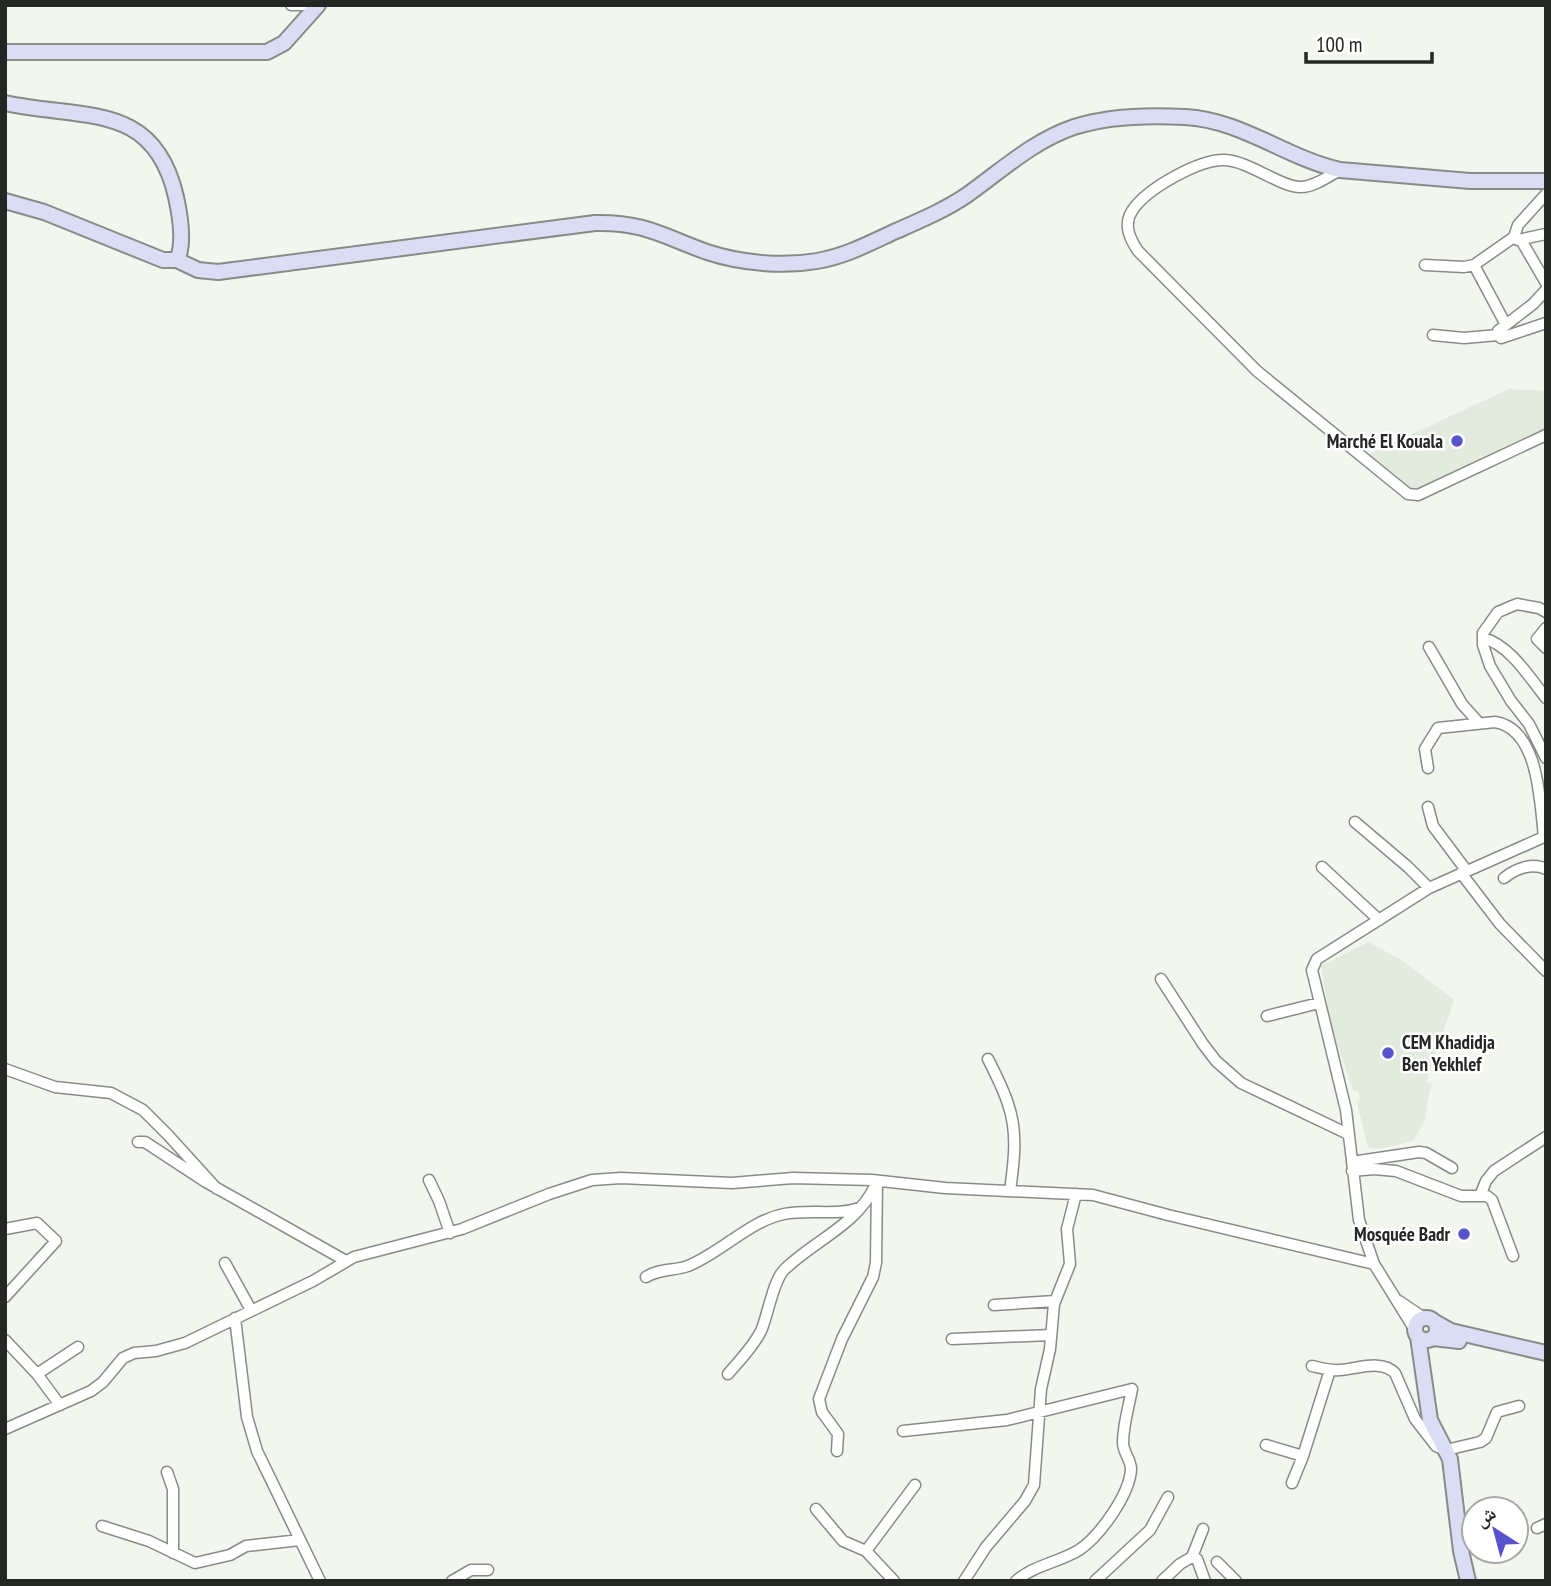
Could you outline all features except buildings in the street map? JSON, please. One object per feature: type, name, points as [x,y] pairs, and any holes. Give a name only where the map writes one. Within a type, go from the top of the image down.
[{"type":"main road","points":[[5,52],[267,52],[284,43],[318,5]]},
{"type":"main road","points":[[5,103],[93,116],[121,123],[146,136],[162,155],[172,179],[178,206],[181,250],[177,260]]},
{"type":"main road","points":[[5,201],[44,212],[163,260],[177,260],[198,270],[218,272],[595,223],[621,223],[644,227],[708,252],[737,258],[782,264],[817,261],[858,250],[947,208],[1025,152],[1052,137],[1076,127],[1146,117],[1186,117],[1218,122],[1244,130],[1321,166],[1340,170],[1501,183],[1546,181]]},
{"type":"main road","points":[[1426,1331],[1451,1331],[1546,1353]]},
{"type":"main road","points":[[1426,1331],[1546,1363]]},
{"type":"main road","points":[[1426,1331],[1422,1367],[1430,1420],[1450,1460],[1461,1551],[1468,1581]]},
{"type":"street","points":[[291,5],[303,5]]},
{"type":"street","points":[[1340,170],[1318,182],[1298,188],[1241,163],[1225,160],[1206,162],[1187,170],[1141,202],[1132,211],[1129,237],[1138,251],[1257,371],[1408,494],[1418,495],[1546,435]]},
{"type":"street","points":[[1546,194],[1518,225],[1517,238],[1546,283]]},
{"type":"street","points":[[1425,265],[1474,265],[1517,238],[1546,234]]},
{"type":"street","points":[[1474,265],[1506,325]]},
{"type":"street","points":[[1497,335],[1498,331],[1533,304],[1546,290]]},
{"type":"street","points":[[1433,335],[1464,338],[1497,335],[1502,338],[1546,323]]},
{"type":"street","points":[[1546,612],[1517,604],[1498,612],[1483,633],[1483,645],[1490,666],[1511,701],[1530,724],[1546,758]]},
{"type":"street","points":[[1546,628],[1536,639],[1546,648]]},
{"type":"street","points":[[1483,638],[1493,640],[1516,660],[1546,698]]},
{"type":"street","points":[[1429,647],[1462,704],[1479,723]]},
{"type":"street","points":[[1426,1331],[1398,1300],[1374,1264],[1359,1220],[1346,1110],[1312,970],[1317,958],[1429,888],[1545,836],[1536,775],[1523,741],[1504,723],[1438,728],[1425,749],[1428,768]]},
{"type":"street","points":[[1428,807],[1433,826],[1500,924],[1546,971]]},
{"type":"street","points":[[1355,822],[1408,866],[1429,888]]},
{"type":"street","points":[[1504,878],[1531,866],[1546,869]]},
{"type":"street","points":[[1322,867],[1379,920]]},
{"type":"street","points":[[1161,979],[1203,1044],[1228,1073],[1241,1083],[1348,1134]]},
{"type":"street","points":[[1267,1016],[1319,1003]]},
{"type":"street","points":[[988,1059],[1009,1104],[1015,1148],[1010,1191]]},
{"type":"street","points":[[5,1069],[55,1087],[111,1093],[143,1110],[217,1189]]},
{"type":"street","points":[[1480,1196],[1494,1171],[1546,1137]]},
{"type":"street","points":[[138,1142],[145,1142],[217,1189],[346,1262]]},
{"type":"street","points":[[1352,1166],[1419,1152],[1426,1153],[1452,1168]]},
{"type":"street","points":[[1352,1166],[1396,1171],[1461,1196],[1487,1196],[1492,1200],[1513,1256]]},
{"type":"street","points":[[5,1430],[91,1391],[103,1382],[123,1359],[134,1353],[156,1352],[185,1343],[313,1281],[346,1262],[450,1233],[558,1190],[592,1180],[621,1178],[732,1183],[793,1178],[1076,1194],[1118,1200],[1167,1215],[1374,1264]]},
{"type":"street","points":[[429,1180],[450,1233]]},
{"type":"street","points":[[728,1374],[749,1350],[762,1329],[781,1273],[844,1225],[870,1196],[877,1181]]},
{"type":"street","points":[[837,1451],[838,1434],[822,1412],[819,1399],[842,1339],[873,1277],[876,1263],[877,1181]]},
{"type":"street","points":[[964,1581],[986,1547],[1025,1501],[1034,1485],[1038,1411],[1055,1301],[1070,1264],[1067,1229],[1076,1194]]},
{"type":"street","points":[[646,1277],[661,1270],[691,1265],[781,1214],[842,1212],[861,1208]]},
{"type":"street","points":[[5,1229],[37,1223],[57,1241],[5,1297]]},
{"type":"street","points":[[225,1263],[251,1310]]},
{"type":"street","points":[[1398,1300],[1426,1331]]},
{"type":"street","points":[[994,1305],[1055,1301]]},
{"type":"street","points":[[235,1318],[247,1417],[257,1451],[320,1581]]},
{"type":"street","points":[[952,1339],[1051,1335]]},
{"type":"street","points":[[7,1344],[37,1374],[60,1405]]},
{"type":"street","points":[[37,1374],[78,1347]]},
{"type":"street","points":[[1312,1366],[1330,1370],[1379,1365],[1390,1368],[1395,1373],[1415,1419],[1436,1446],[1446,1450],[1480,1442],[1490,1430],[1497,1412],[1519,1406]]},
{"type":"street","points":[[1292,1483],[1330,1370]]},
{"type":"street","points":[[903,1431],[1007,1420],[1132,1389],[1123,1442],[1131,1466],[1114,1510],[1102,1530],[1075,1552],[1016,1581]]},
{"type":"street","points":[[1266,1445],[1303,1456]]},
{"type":"street","points":[[167,1472],[173,1489],[173,1553]]},
{"type":"street","points":[[866,1550],[915,1485]]},
{"type":"street","points":[[1095,1581],[1150,1530],[1168,1497]]},
{"type":"street","points":[[816,1509],[843,1541],[866,1550],[894,1581]]},
{"type":"street","points":[[102,1526],[149,1541],[195,1563],[230,1555],[246,1546],[300,1540]]},
{"type":"street","points":[[1162,1581],[1180,1563],[1192,1557],[1203,1529]]},
{"type":"street","points":[[1192,1557],[1197,1559],[1205,1581]]},
{"type":"street","points":[[1217,1562],[1236,1581]]},
{"type":"street","points":[[452,1581],[471,1570],[488,1570]]},
{"type":"shaded area","name":"Marché El Kouala","points":[[1509,389],[1546,391],[1546,429],[1412,492],[1369,454]]},
{"type":"shaded area","name":"CEM Khadidja Ben Yekhlef","points":[[1368,942],[1400,959],[1454,1000],[1426,1082],[1433,1084],[1425,1119],[1413,1141],[1379,1149],[1368,1148],[1357,1102],[1360,1098],[1358,1092],[1353,1090],[1330,1023],[1321,966]]},
{"type":"place","name":"Marché El Kouala","points":[[1457,441]]},
{"type":"place","name":"CEM Khadidja Ben Yekhlef","points":[[1388,1053]]},
{"type":"place","name":"Mosquée Badr","points":[[1464,1234]]}]
